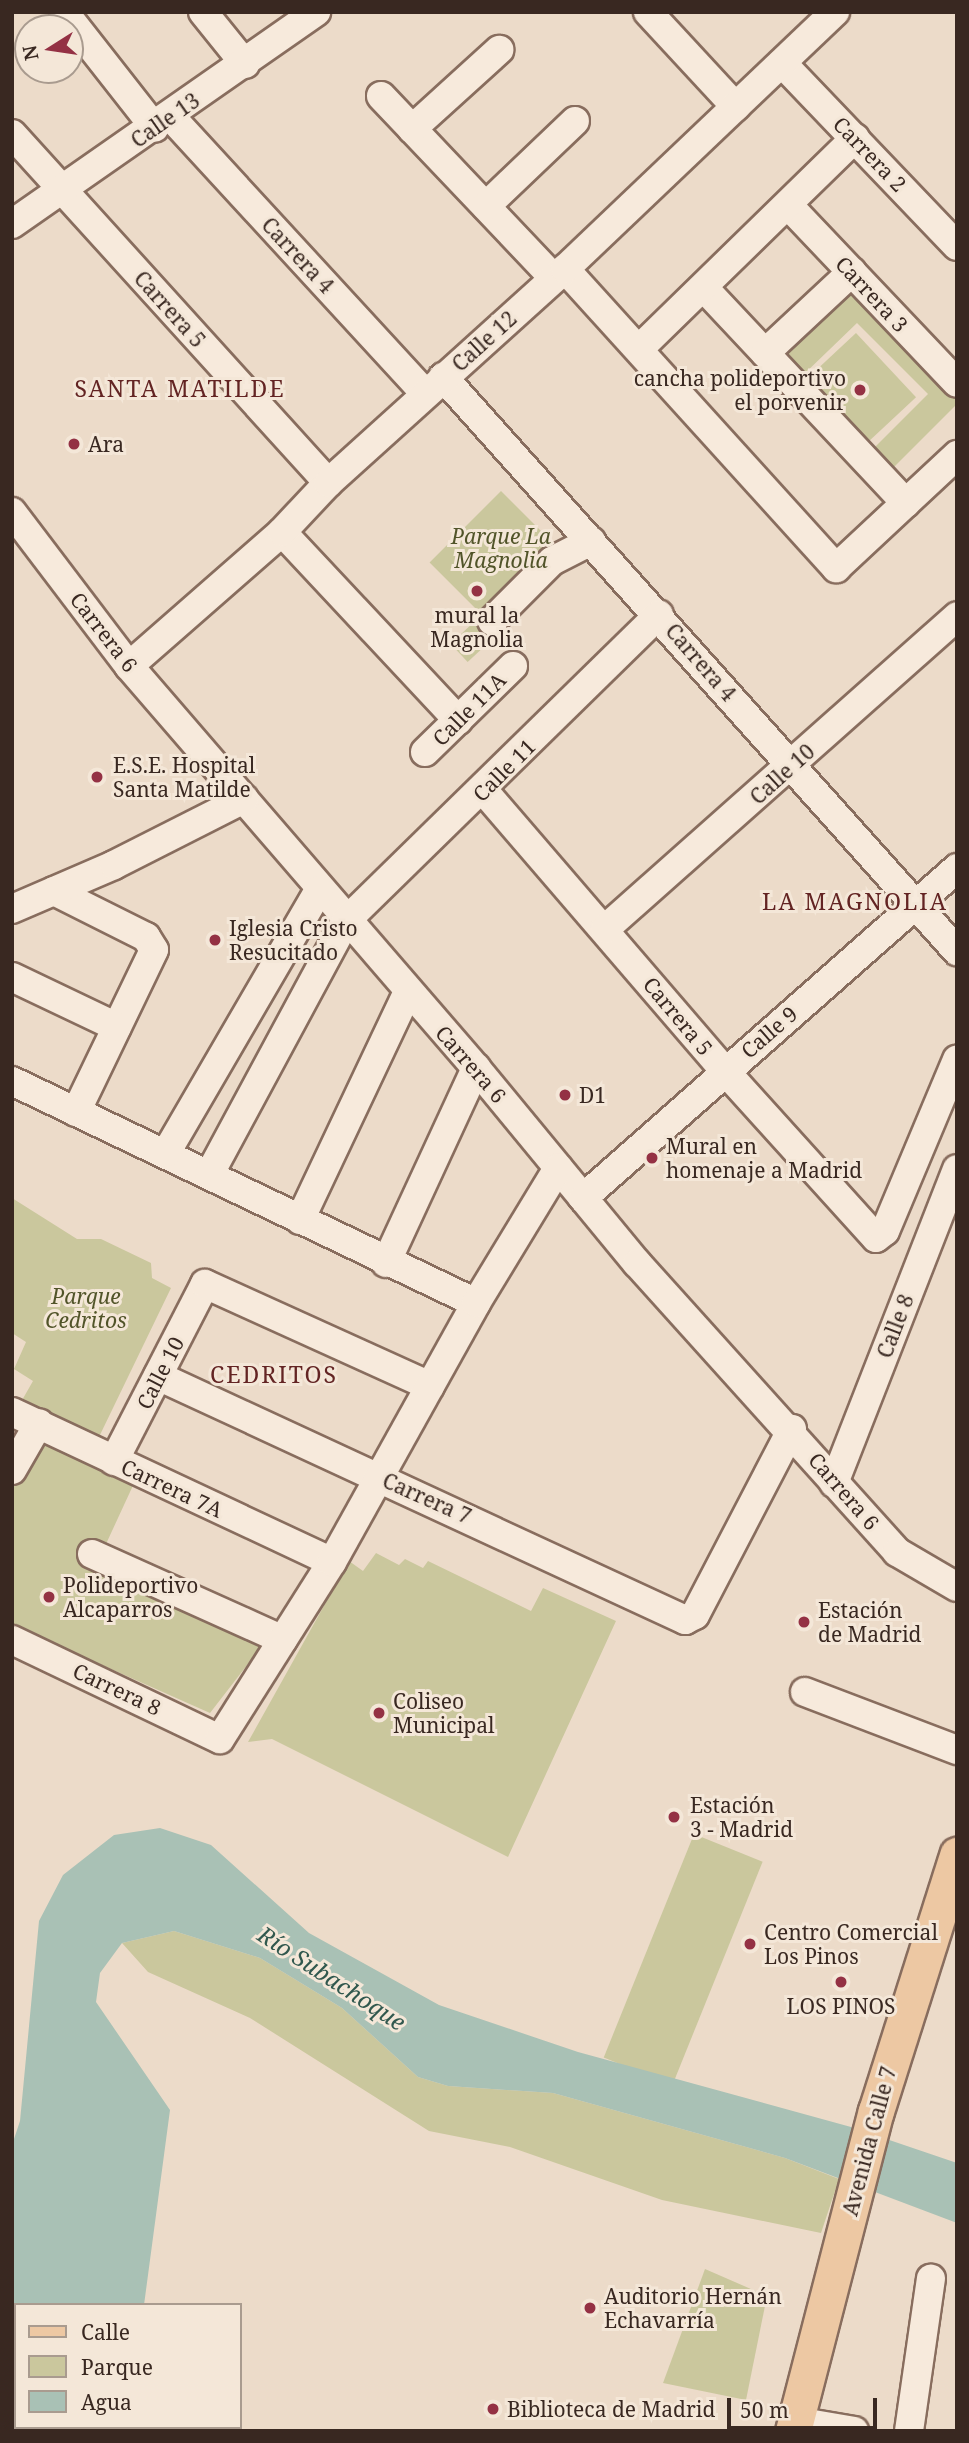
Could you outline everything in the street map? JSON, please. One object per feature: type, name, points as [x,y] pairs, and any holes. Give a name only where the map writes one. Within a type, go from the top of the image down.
[{"type":"main road","name":"Avenida Calle 7","points":[[794,2426],[876,2111],[954,1875]]},
{"type":"street","name":"Carrera 4","points":[[64,12],[163,122],[591,541],[659,614],[957,951]]},
{"type":"street","points":[[203,12],[245,64]]},
{"type":"street","name":"Calle 13","points":[[12,225],[163,122],[316,12]]},
{"type":"street","points":[[648,12],[736,107]]},
{"type":"street","name":"Calle 12","points":[[129,666],[282,531],[328,483],[559,273],[835,12]]},
{"type":"street","points":[[412,129],[499,50]]},
{"type":"street","name":"Carrera 2","points":[[782,63],[957,246]]},
{"type":"street","points":[[381,96],[486,205],[639,349],[836,568],[957,455]]},
{"type":"street","points":[[486,205],[575,121]]},
{"type":"street","name":"Carrera 5","points":[[12,134],[328,483]]},
{"type":"street","points":[[639,349],[855,138]]},
{"type":"street","name":"Carrera 3","points":[[788,205],[957,383]]},
{"type":"street","points":[[765,353],[852,272]]},
{"type":"street","points":[[704,288],[906,503]]},
{"type":"street","name":"Carrera 6","points":[[12,512],[129,666],[345,921],[477,1068],[637,1263],[792,1429],[835,1483],[897,1552],[957,1587]]},
{"type":"street","points":[[282,531],[458,720]]},
{"type":"street","points":[[492,621],[552,561],[591,541]]},
{"type":"street","name":"Calle 11","points":[[209,1175],[345,921],[484,790],[659,614]]},
{"type":"street","name":"Calle 10","points":[[605,929],[792,766],[957,616]]},
{"type":"street","name":"Calle 11A","points":[[425,752],[513,666]]},
{"type":"street","name":"Carrera 5","points":[[484,790],[725,1071],[876,1238],[885,1231],[957,1060]]},
{"type":"street","points":[[12,909],[244,799]]},
{"type":"street","name":"Calle 9","points":[[583,1198],[957,868]]},
{"type":"street","points":[[166,1153],[319,890]]},
{"type":"street","points":[[54,891],[152,942],[154,950],[76,1112]]},
{"type":"street","points":[[12,977],[117,1027]]},
{"type":"street","points":[[300,1220],[408,992]]},
{"type":"street","points":[[386,1263],[477,1068]]},
{"type":"street","points":[[12,1081],[166,1153],[386,1263],[476,1303]]},
{"type":"street","points":[[92,1554],[283,1640],[332,1562],[377,1476],[476,1303],[558,1168]]},
{"type":"street","name":"Calle 8","points":[[835,1483],[957,1169]]},
{"type":"street","name":"Calle 10","points":[[114,1461],[205,1284],[430,1386]]},
{"type":"street","name":"Carrera 7","points":[[158,1376],[482,1522],[665,1614],[685,1620],[695,1615],[792,1429]]},
{"type":"street","name":"Carrera 7A","points":[[12,1412],[332,1562]]},
{"type":"street","points":[[12,1470],[39,1423]]},
{"type":"street","name":"Carrera 8","points":[[12,1640],[220,1739],[283,1640]]},
{"type":"street","points":[[805,1692],[957,1750]]},
{"type":"street","points":[[909,2431],[930,2279]]},
{"type":"street","points":[[794,2426],[854,2431]]},
{"type":"green space","points":[[851,287],[957,397],[957,404],[889,472],[871,451],[928,394],[857,323],[800,378],[777,356]]},
{"type":"green space","name":"cancha polideportivo el porvenir","points":[[856,333],[916,397],[862,448],[802,383]]},
{"type":"green space","name":"Parque La Magnolia","points":[[501,491],[558,548],[487,620],[430,562]]},
{"type":"green space","points":[[474,622],[491,640],[468,662],[451,644]]},
{"type":"green space","name":"Parque Cedritos","points":[[12,1198],[77,1239],[101,1239],[151,1263],[152,1278],[171,1288],[98,1439],[17,1409],[33,1381],[14,1369],[26,1342],[12,1333]]},
{"type":"green space","points":[[40,1428],[136,1479],[100,1557],[268,1638],[210,1713],[12,1625],[12,1479]]},
{"type":"green space","points":[[376,1553],[399,1565],[405,1559],[423,1568],[428,1561],[531,1611],[543,1588],[616,1621],[508,1857],[272,1739],[248,1742],[349,1561],[363,1571]]},
{"type":"green space","points":[[694,1834],[763,1862],[672,2085],[604,2057]]},
{"type":"green space","points":[[174,1931],[260,1958],[342,2008],[418,2077],[448,2086],[553,2093],[785,2158],[839,2179],[821,2233],[662,2200],[510,2147],[429,2131],[250,2018],[148,1972],[122,1943]]},
{"type":"green space","points":[[705,2269],[767,2296],[746,2400],[663,2383]]},
{"type":"water","name":"Río Subachoque","points":[[160,1828],[211,1845],[309,1933],[439,2005],[578,2052],[851,2127],[957,2163],[957,2223],[785,2158],[553,2093],[448,2086],[418,2077],[342,2008],[260,1958],[174,1931],[122,1943],[100,1973],[96,2002],[170,2110],[144,2303],[14,2303],[14,2429],[37,2429],[12,2431],[12,2145],[20,2121],[39,1921],[63,1875],[114,1835]]},
{"type":"place","name":"cancha polideportivo el porvenir","points":[[860,390]]},
{"type":"place","name":"Ara","points":[[74,444]]},
{"type":"place","name":"mural la Magnolia","points":[[477,591]]},
{"type":"place","name":"E.S.E. Hospital Santa Matilde","points":[[97,777]]},
{"type":"place","name":"Iglesia Cristo Resucitado","points":[[215,940]]},
{"type":"place","name":"D1","points":[[565,1095]]},
{"type":"place","name":"Mural en homenaje a Madrid","points":[[652,1158]]},
{"type":"place","name":"Polideportivo Alcaparros","points":[[49,1597]]},
{"type":"place","name":"Estación de Madrid","points":[[804,1622]]},
{"type":"place","name":"Coliseo Municipal","points":[[379,1713]]},
{"type":"place","name":"Estación 3 - Madrid","points":[[674,1817]]},
{"type":"place","name":"Centro Comercial Los Pinos","points":[[750,1944]]},
{"type":"place","name":"LOS PINOS","points":[[841,1982]]},
{"type":"place","name":"Auditorio Hernán Echavarría","points":[[590,2308]]},
{"type":"place","name":"Biblioteca de Madrid","points":[[493,2409]]},
{"type":"district","name":"SANTA MATILDE","points":[[180,388]]},
{"type":"district","name":"LA MAGNOLIA","points":[[855,901]]},
{"type":"district","name":"CEDRITOS","points":[[274,1374]]}]
